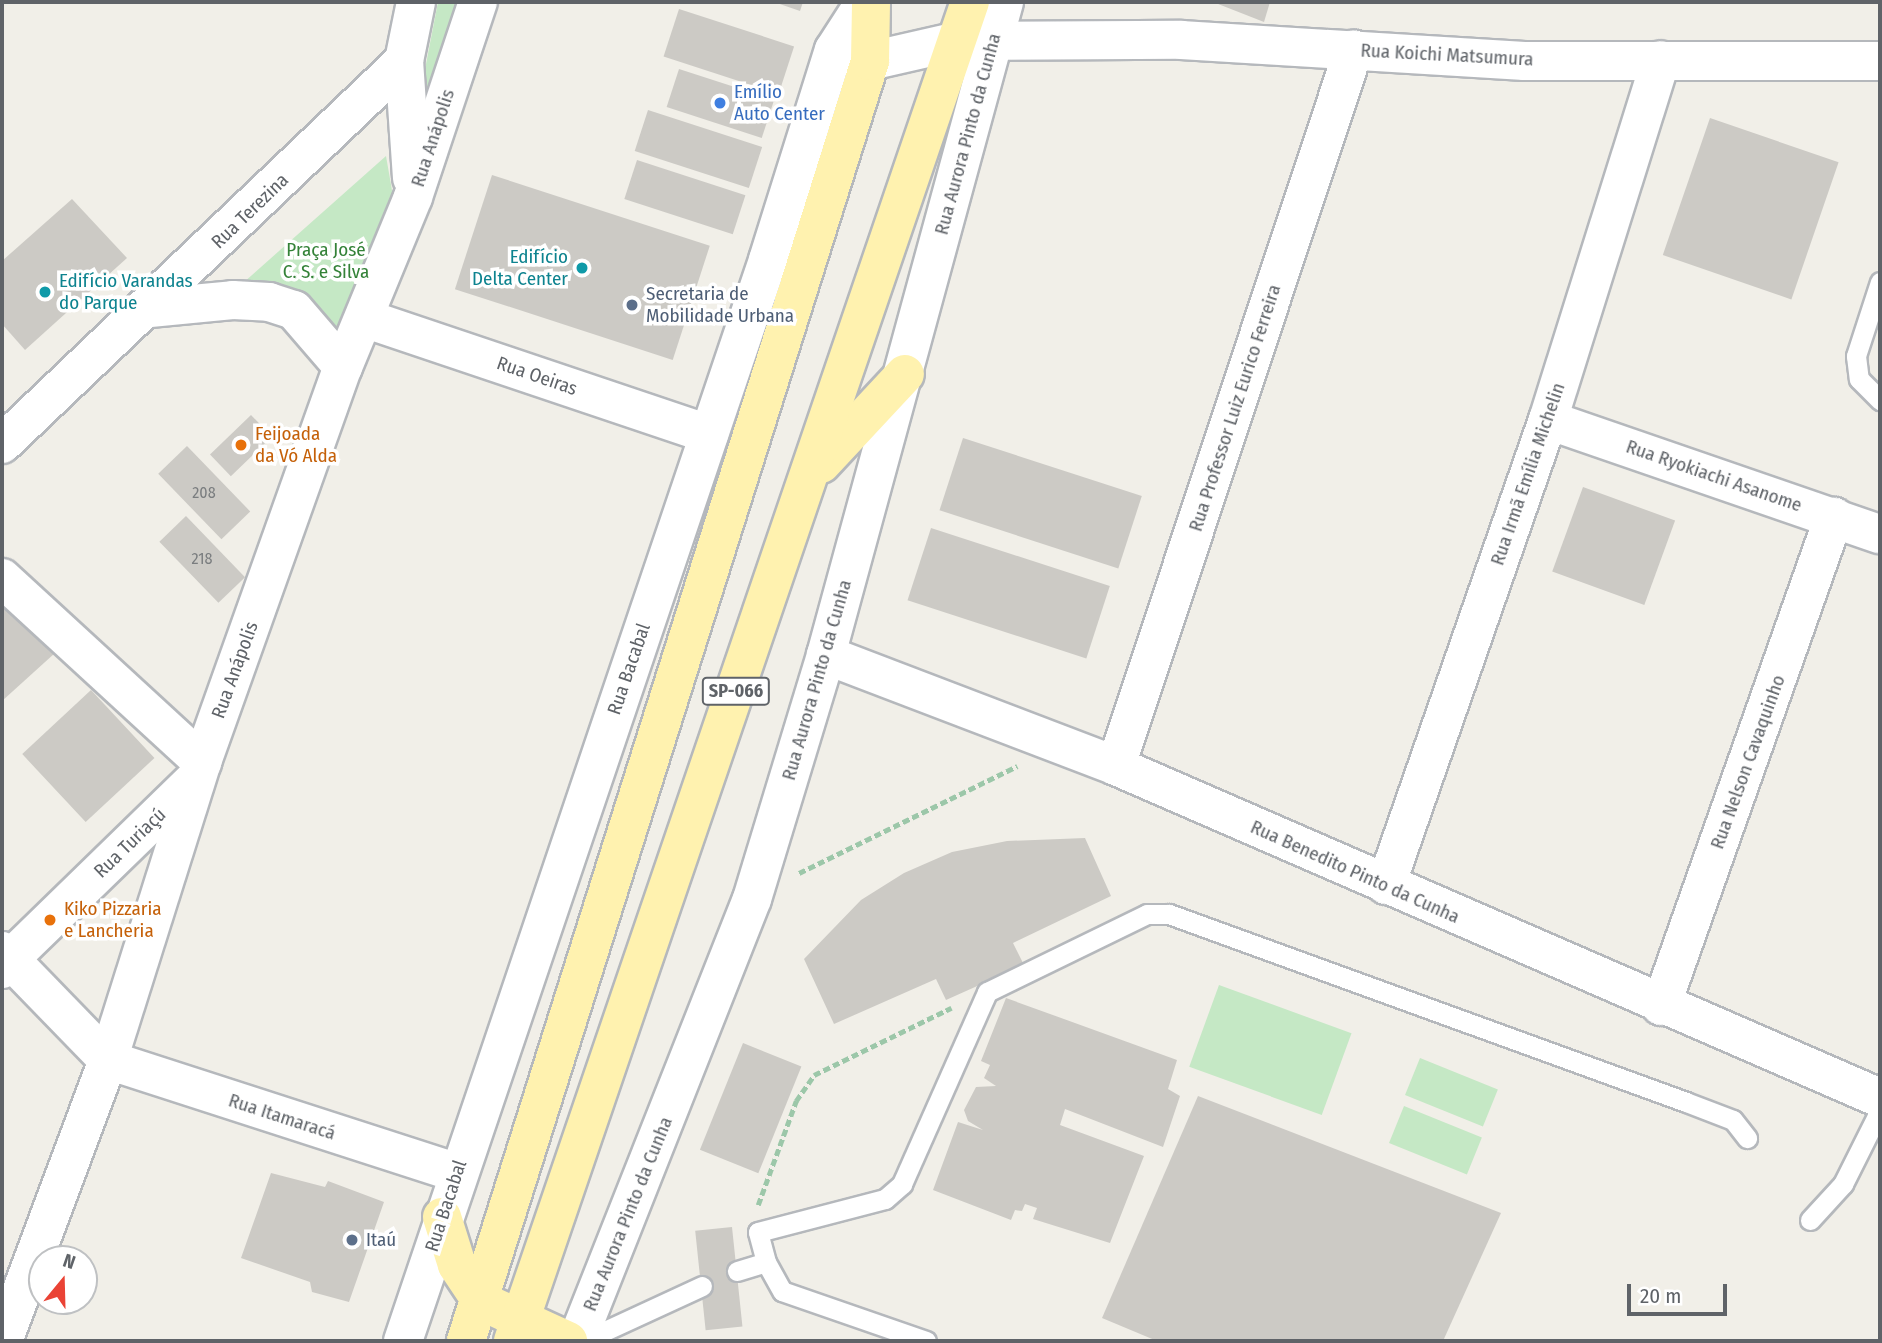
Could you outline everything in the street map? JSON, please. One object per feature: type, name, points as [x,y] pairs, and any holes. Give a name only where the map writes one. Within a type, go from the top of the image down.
[{"type":"main road","name":"SP-066","points":[[466,1341],[481,1301],[852,56],[872,2]]},
{"type":"main road","name":"SP-066","points":[[517,1331],[810,475],[988,41],[970,2]]},
{"type":"main road","points":[[810,475],[905,374]]},
{"type":"main road","points":[[442,1217],[457,1265],[481,1301],[517,1331],[568,1341]]},
{"type":"street","points":[[413,197],[404,61],[416,2]]},
{"type":"street","name":"Rua Anápolis","points":[[3,1341],[108,1060],[200,769],[343,368],[413,197],[478,2]]},
{"type":"street","name":"Rua Bacabal","points":[[403,1341],[442,1217],[709,434],[852,56],[865,2]]},
{"type":"street","name":"Rua Aurora Pinto da Cunha","points":[[577,1341],[752,899],[826,655],[905,374],[988,41],[1004,2]]},
{"type":"street","name":"Rua Koichi Matsumura","points":[[852,56],[988,41],[1181,40],[1524,61],[1880,61]]},
{"type":"street","name":"Rua Professor Luiz Eurico Ferreira","points":[[1116,766],[1354,49]]},
{"type":"street","name":"Rua Irmã Emília Michelin","points":[[1386,886],[1548,420],[1661,60]]},
{"type":"street","name":"Rua Terezina","points":[[2,444],[150,308],[404,61]]},
{"type":"street","points":[[150,308],[233,300],[269,302],[294,310],[343,368]]},
{"type":"street","name":"Rua Oeiras","points":[[364,318],[709,434]]},
{"type":"street","name":"Rua Ryokiachi Asanome","points":[[1548,420],[1880,534]]},
{"type":"street","name":"Rua Nelson Cavaquinho","points":[[1661,1006],[1834,517]]},
{"type":"street","points":[[2,578],[200,769]]},
{"type":"street","name":"Rua Benedito Pinto da Cunha","points":[[826,655],[1116,766],[1661,1006],[1880,1098]]},
{"type":"street","name":"Rua Turiaçú","points":[[4,960],[200,769]]},
{"type":"street","points":[[4,960],[108,1060]]},
{"type":"street","name":"Rua Itamaracá","points":[[108,1060],[457,1173]]},
{"type":"lane","points":[[1880,282],[1856,356],[1859,379],[1880,400]]},
{"type":"lane","points":[[926,1341],[782,1290],[766,1262],[758,1231],[885,1199],[902,1184],[987,992],[1147,914],[1169,914],[1686,1102],[1732,1121],[1747,1138]]},
{"type":"lane","points":[[1810,1220],[1843,1184],[1880,1110]]},
{"type":"lane","points":[[737,1271],[766,1262]]},
{"type":"lane","points":[[583,1341],[702,1286]]},
{"type":"path","points":[[752,899],[987,778],[1063,747]]},
{"type":"path","points":[[758,1231],[761,1191],[796,1101],[814,1075],[987,992]]},
{"type":"green space","points":[[438,2],[462,2],[415,121]]},
{"type":"green space","name":"Praça José C. S. e Silva","points":[[386,156],[393,196],[337,335],[303,294],[278,284],[243,283]]},
{"type":"green space","points":[[1219,985],[1351,1033],[1322,1115],[1189,1067]]},
{"type":"green space","points":[[1420,1058],[1498,1089],[1483,1127],[1405,1095]]},
{"type":"green space","points":[[1404,1106],[1482,1137],[1467,1175],[1389,1143]]},
{"type":"building","points":[[774,2],[803,2],[800,11]]},
{"type":"building","points":[[1213,2],[1270,2],[1264,22]]},
{"type":"building","points":[[679,9],[794,46],[779,94],[664,57]]},
{"type":"building","name":"Emílio Auto Center","points":[[679,69],[774,100],[762,138],[667,107]]},
{"type":"building","points":[[648,110],[762,147],[749,188],[635,151]]},
{"type":"building","points":[[1710,118],[1839,162],[1791,299],[1663,255]]},
{"type":"building","points":[[637,160],[745,195],[733,234],[624,199]]},
{"type":"building","name":"Edifício Delta Center","points":[[492,175],[710,246],[673,360],[455,289]]},
{"type":"building","name":"Edifício Varandas do Parque","points":[[72,199],[127,258],[25,350],[2,324],[2,261]]},
{"type":"building","name":"Feijoada da Vó Alda","points":[[251,415],[272,437],[231,476],[210,455]]},
{"type":"building","points":[[963,438],[1142,496],[1118,568],[940,510]]},
{"type":"building","points":[[187,446],[250,511],[221,539],[158,474]]},
{"type":"building","points":[[1583,487],[1675,521],[1644,605],[1552,572]]},
{"type":"building","points":[[186,516],[245,577],[218,603],[159,542]]},
{"type":"building","points":[[931,528],[1110,586],[1086,658],[908,600]]},
{"type":"building","points":[[2,595],[55,653],[2,701]]},
{"type":"building","points":[[91,690],[154,758],[86,822],[22,754]]},
{"type":"building","points":[[1085,838],[1111,896],[1013,943],[1024,965],[946,1000],[936,979],[834,1024],[804,959],[861,900],[904,873],[952,852],[1007,841]]},
{"type":"building","points":[[1006,998],[1177,1060],[1168,1089],[1180,1096],[1163,1147],[1065,1109],[1060,1125],[1144,1156],[1110,1243],[1033,1219],[1037,1208],[1025,1204],[1022,1211],[1015,1210],[1011,1220],[933,1190],[958,1122],[983,1130],[968,1121],[964,1110],[976,1087],[996,1086],[984,1078],[990,1065],[981,1061]]},
{"type":"building","points":[[743,1043],[801,1067],[758,1173],[700,1150]]},
{"type":"building","points":[[1198,1096],[1501,1213],[1443,1341],[1157,1341],[1102,1318]]},
{"type":"building","points":[[271,1173],[325,1187],[328,1181],[384,1202],[349,1302],[312,1292],[310,1282],[241,1258]]},
{"type":"building","points":[[732,1227],[742,1326],[706,1330],[695,1231]]},
{"type":"place","name":"Emílio Auto Center","points":[[720,103]]},
{"type":"place","name":"Edifício Delta Center","points":[[582,268]]},
{"type":"place","name":"Edifício Varandas do Parque","points":[[45,292]]},
{"type":"place","name":"Secretaria de Mobilidade Urbana","points":[[632,305]]},
{"type":"place","name":"Feijoada da Vó Alda","points":[[241,445]]},
{"type":"place","name":"Kiko Pizzaria e Lancheria","points":[[50,920]]},
{"type":"place","name":"Itaú","points":[[352,1240]]}]
